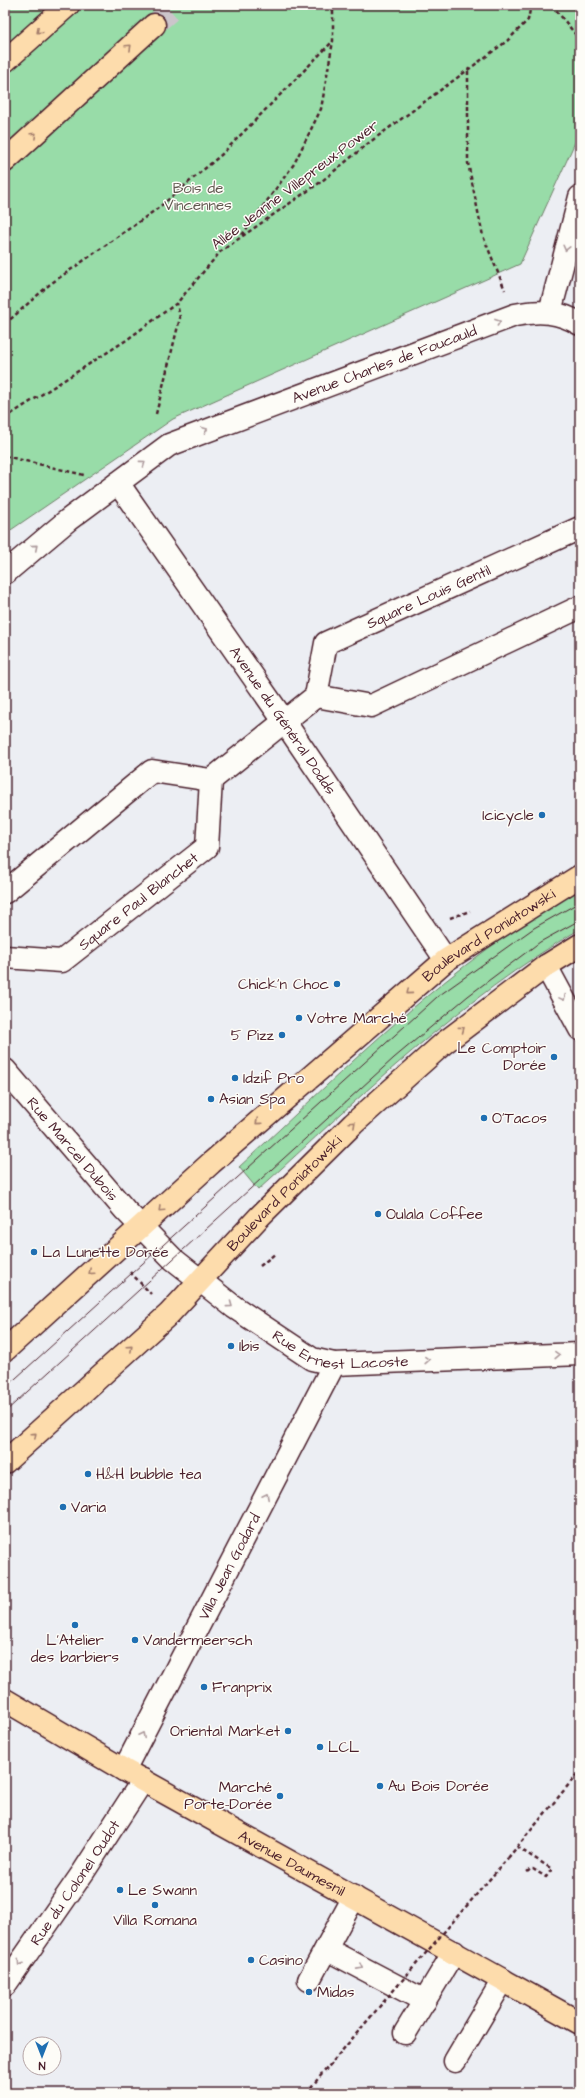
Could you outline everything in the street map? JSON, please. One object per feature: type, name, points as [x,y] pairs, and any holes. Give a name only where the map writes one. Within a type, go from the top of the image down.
[{"type":"main road","points":[[5,61],[68,5]]},
{"type":"main road","points":[[5,161],[154,24]]},
{"type":"main road","name":"Boulevard Poniatowski","points":[[5,1350],[226,1149],[446,960],[580,876]]},
{"type":"main road","name":"Boulevard Poniatowski","points":[[5,1462],[169,1314],[260,1216],[353,1124],[444,1043],[546,966],[580,945]]},
{"type":"main road","name":"Avenue Daumesnil","points":[[5,1700],[124,1770],[354,1896],[580,2023]]},
{"type":"street","points":[[550,312],[580,197]]},
{"type":"street","name":"Avenue Charles de Foucauld","points":[[5,572],[68,520],[141,464],[169,445],[202,431],[515,315],[535,311],[550,312],[568,317],[580,324]]},
{"type":"street","name":"Avenue du Général Dodds","points":[[118,483],[284,721],[446,960]]},
{"type":"street","name":"Square Louis Gentil","points":[[316,696],[326,643],[580,528]]},
{"type":"street","points":[[5,892],[152,771],[216,776],[316,696],[371,706],[580,607]]},
{"type":"street","name":"Square Paul Blanchet","points":[[5,957],[62,961],[207,847],[216,776]]},
{"type":"street","points":[[546,966],[580,1029]]},
{"type":"street","name":"Rue Marcel Dubois","points":[[5,1070],[141,1227]]},
{"type":"street","name":"Rue Ernest Lacoste","points":[[141,1227],[160,1248],[199,1282],[234,1308],[312,1359],[334,1364],[580,1354]]},
{"type":"street","name":"Villa Jean Godard","points":[[124,1770],[334,1364]]},
{"type":"street","name":"Rue du Colonel Oudot","points":[[5,1986],[84,1871],[143,1780]]},
{"type":"street","points":[[309,1980],[354,1896]]},
{"type":"street","points":[[326,1949],[424,2001]]},
{"type":"street","points":[[406,2033],[454,1952]]},
{"type":"street","points":[[455,2061],[503,1980]]},
{"type":"path","points":[[241,237],[294,164],[321,109],[333,41],[333,5]]},
{"type":"path","name":"Allée Jeanne Villepreux-Power","points":[[5,418],[125,341],[177,303],[221,251],[322,180],[370,142],[507,41],[528,20],[531,5]]},
{"type":"path","points":[[552,5],[580,40]]},
{"type":"path","points":[[5,324],[49,285],[157,209],[221,155],[333,41]]},
{"type":"path","points":[[468,71],[468,163],[483,236],[506,292]]},
{"type":"path","points":[[156,414],[180,318],[177,303]]},
{"type":"path","points":[[5,456],[118,483]]},
{"type":"path","points":[[113,1252],[169,1314]]},
{"type":"path","points":[[260,1266],[276,1253]]},
{"type":"path","points":[[306,2093],[508,1858],[580,1771]]},
{"type":"path","points":[[517,1847],[552,1869],[546,1877],[533,1869],[530,1869],[527,1872]]},
{"type":"green space","name":"Bois de Vincennes","points":[[5,5],[580,5],[580,138],[576,140],[520,264],[173,419],[5,534]]},
{"type":"green space","points":[[580,890],[580,929],[536,956],[493,986],[452,1018],[373,1085],[258,1190],[239,1167],[401,1018],[444,983],[487,949],[533,918]]},
{"type":"tunnel","points":[[154,25],[177,5]]},
{"type":"tram line","points":[[5,1388],[437,997],[534,928],[580,902]]},
{"type":"tram line","points":[[5,1412],[394,1058],[468,996],[540,942],[580,920]]},
{"type":"place","name":"Icicycle","points":[[542,815]]},
{"type":"place","name":"Chick’n Choc","points":[[337,984]]},
{"type":"place","name":"Votre Marché","points":[[299,1018]]},
{"type":"place","name":"5 Pizz","points":[[282,1035]]},
{"type":"place","name":"Le Comptoir Dorée","points":[[554,1057]]},
{"type":"place","name":"Idzif Pro","points":[[235,1078]]},
{"type":"place","name":"Asian Spa","points":[[211,1099]]},
{"type":"place","name":"O'Tacos","points":[[484,1118]]},
{"type":"place","name":"Oulala Coffee","points":[[378,1214]]},
{"type":"place","name":"La Lunette Dorée","points":[[34,1252]]},
{"type":"place","name":"Ibis","points":[[231,1346]]},
{"type":"place","name":"H&H bubble tea","points":[[88,1474]]},
{"type":"place","name":"Varia","points":[[63,1507]]},
{"type":"place","name":"L’Atelier des barbiers","points":[[75,1625]]},
{"type":"place","name":"Vandermeersch","points":[[135,1640]]},
{"type":"place","name":"Franprix","points":[[204,1687]]},
{"type":"place","name":"Oriental Market","points":[[288,1731]]},
{"type":"place","name":"LCL","points":[[320,1747]]},
{"type":"place","name":"Au Bois Dorée","points":[[380,1786]]},
{"type":"place","name":"Marché Porte-Dorée","points":[[280,1796]]},
{"type":"place","name":"Le Swann","points":[[120,1890]]},
{"type":"place","name":"Villa Romana","points":[[155,1905]]},
{"type":"place","name":"Casino","points":[[251,1960]]},
{"type":"place","name":"Midas","points":[[309,1992]]}]
